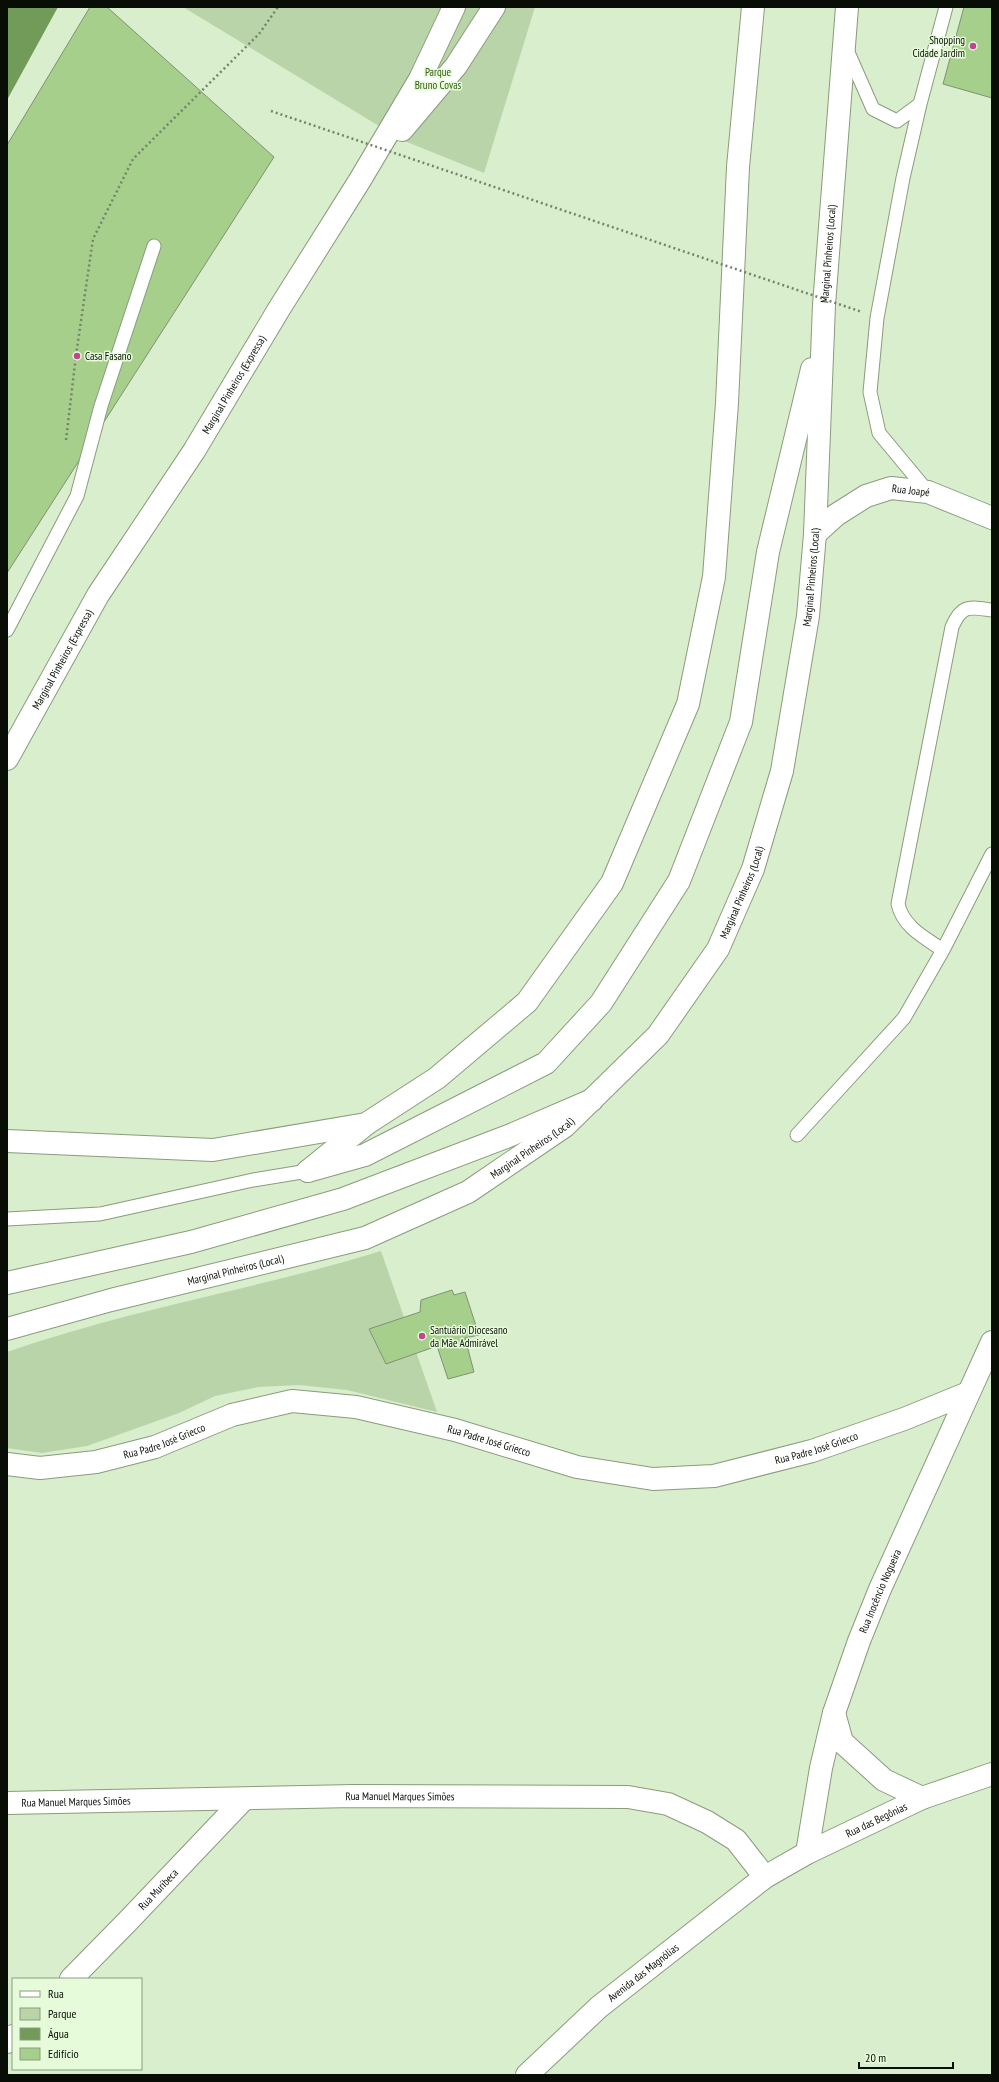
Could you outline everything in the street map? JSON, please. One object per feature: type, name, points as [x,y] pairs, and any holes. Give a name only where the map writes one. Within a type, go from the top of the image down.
[{"type":"main road","name":"Marginal Pinheiros (Expressa)","points":[[7,759],[98,595],[194,451],[279,309],[360,180],[420,79],[454,7]]},
{"type":"main road","points":[[360,180],[456,66],[494,7]]},
{"type":"main road","points":[[308,1171],[366,1124],[437,1078],[527,1002],[612,883],[688,704],[714,577],[727,403],[738,167],[753,7]]},
{"type":"main road","name":"Marginal Pinheiros (Local)","points":[[7,1330],[111,1300],[365,1238],[468,1192],[565,1126],[592,1100],[658,1035],[718,949],[753,869],[782,771],[808,616],[815,534],[824,320],[847,7]]},
{"type":"main road","points":[[308,1171],[365,1155],[546,1063],[601,1003],[679,881],[741,722],[768,552],[824,320]]},
{"type":"main road","name":"Rua Joapé","points":[[815,534],[836,515],[866,496],[891,488],[928,492],[992,518]]},
{"type":"main road","points":[[7,1283],[191,1242],[343,1199],[510,1135],[592,1100]]},
{"type":"main road","points":[[7,1141],[213,1150],[366,1124]]},
{"type":"main road","name":"Rua Inocêncio Nogueira","points":[[807,1853],[822,1768],[834,1713],[859,1641],[880,1589],[992,1342]]},
{"type":"main road","name":"Rua Padre José Griecco","points":[[7,1464],[40,1468],[96,1462],[155,1447],[232,1415],[292,1401],[356,1407],[447,1428],[577,1468],[653,1479],[714,1476],[812,1451],[904,1419],[968,1393]]},
{"type":"main road","points":[[834,1713],[842,1742],[884,1780],[922,1798]]},
{"type":"main road","name":"Rua das Begônias","points":[[765,1877],[807,1853],[922,1798],[992,1774]]},
{"type":"main road","name":"Rua Manuel Marques Simões","points":[[7,1803],[354,1796],[628,1797],[668,1804],[707,1822],[736,1840],[765,1877]]},
{"type":"main road","name":"Rua Muribeca","points":[[72,1978],[244,1799]]},
{"type":"main road","name":"Avenida das Magnólias","points":[[527,2075],[599,2007],[765,1877]]},
{"type":"lane","points":[[928,492],[879,433],[870,392],[877,318],[903,178],[920,104],[946,7]]},
{"type":"lane","points":[[845,46],[873,109],[897,121],[920,104]]},
{"type":"lane","points":[[7,630],[77,496],[101,406],[154,246]]},
{"type":"lane","points":[[943,950],[912,929],[900,915],[898,904],[952,627],[958,614],[969,607],[992,610]]},
{"type":"lane","points":[[797,1135],[904,1018],[943,950],[992,854]]},
{"type":"lane","points":[[7,1219],[100,1214],[253,1180],[308,1171]]},
{"type":"path","points":[[271,111],[862,312]]},
{"type":"green space","name":"Parque Bruno Covas","points":[[183,7],[535,7],[484,173],[402,140]]},
{"type":"green space","points":[[381,1251],[437,1412],[347,1390],[299,1385],[258,1387],[215,1396],[179,1413],[87,1446],[42,1453],[7,1448],[7,1352],[100,1323],[288,1277]]},
{"type":"water","points":[[7,7],[58,7],[7,100]]},
{"type":"building","name":"Casa Fasano","points":[[90,7],[107,7],[274,157],[7,573],[7,145]]},
{"type":"building","name":"Shopping Cidade Jardim","points":[[964,7],[992,7],[992,98],[943,84]]},
{"type":"building","name":"Santuário Diocesano da Mãe Admirável","points":[[452,1290],[454,1295],[465,1292],[479,1335],[465,1338],[474,1372],[448,1379],[437,1346],[386,1364],[369,1329],[420,1312],[421,1300]]},
{"type":"place","name":"Shopping Cidade Jardim","points":[[973,46]]},
{"type":"place","name":"Casa Fasano","points":[[77,356]]},
{"type":"place","name":"Santuário Diocesano da Mãe Admirável","points":[[422,1336]]}]
